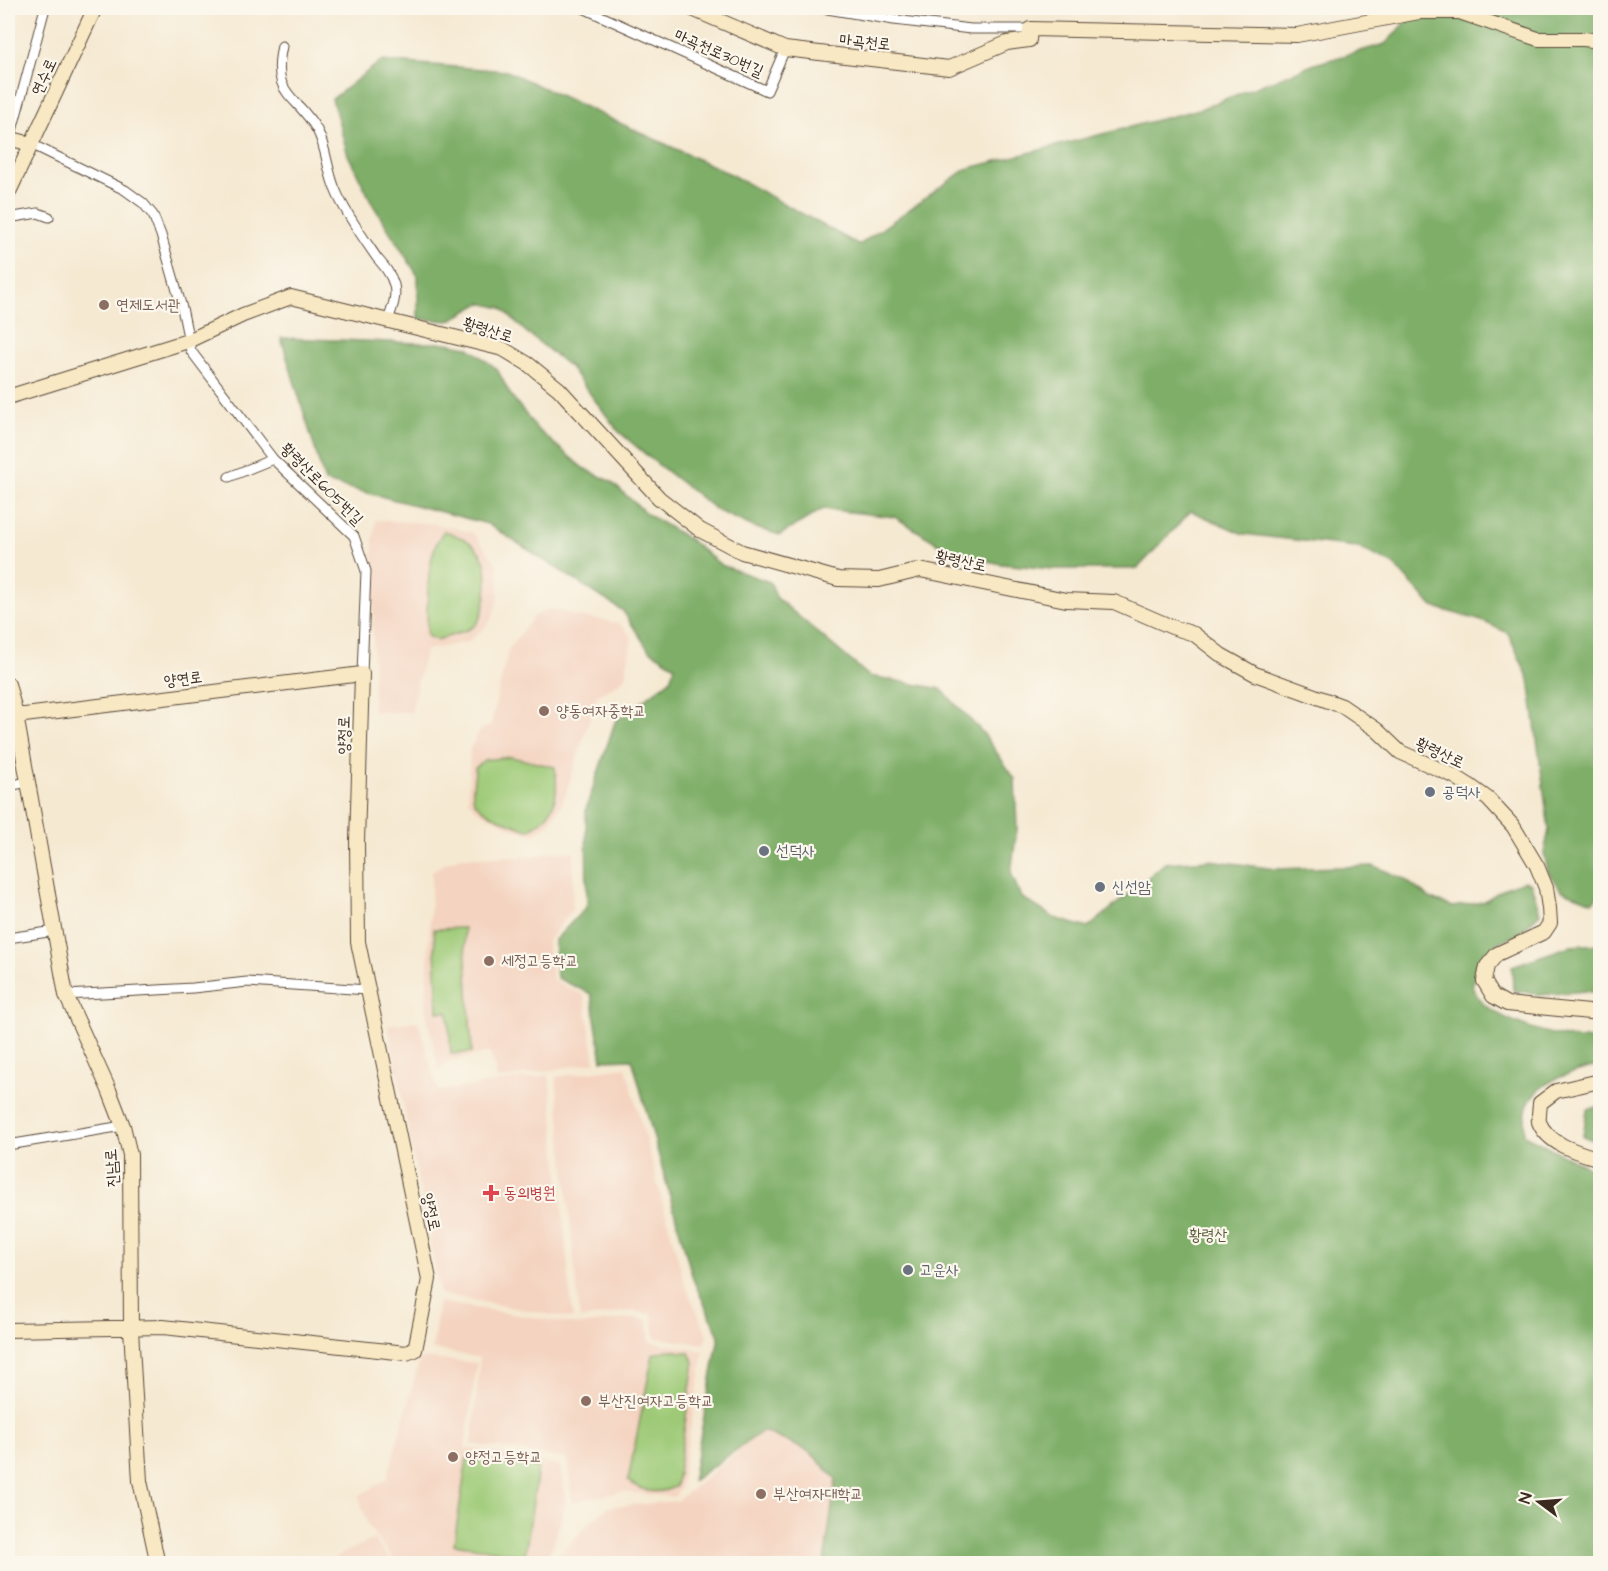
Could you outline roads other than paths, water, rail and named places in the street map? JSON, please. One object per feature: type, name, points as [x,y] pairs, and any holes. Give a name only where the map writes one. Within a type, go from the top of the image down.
[{"type":"street","points":[[31,144],[9,138],[45,8]]},
{"type":"street","name":"연수로","points":[[8,193],[95,8]]},
{"type":"street","name":"마곡천로30번길","points":[[583,8],[767,91],[785,49]]},
{"type":"street","name":"마곡천로","points":[[690,8],[785,49],[949,68],[1007,44],[1029,40],[1030,29]]},
{"type":"street","points":[[821,8],[971,29],[1297,34],[1419,12],[1459,12],[1538,39],[1600,41]]},
{"type":"street","points":[[282,46],[278,63],[280,83],[318,132],[336,191],[377,257],[391,275],[394,300],[388,320]]},
{"type":"street","name":"황령산로605번길","points":[[31,144],[125,190],[146,206],[153,215],[169,260],[191,351],[273,459],[354,536],[366,572],[362,674]]},
{"type":"street","points":[[8,218],[38,213],[49,217]]},
{"type":"street","name":"황령산로","points":[[8,397],[188,340],[243,315],[291,297],[503,349],[528,364],[559,389],[659,498],[700,530],[742,552],[838,579],[879,580],[920,570],[1066,600],[1114,602],[1194,634],[1221,655],[1255,674],[1342,706],[1377,730],[1400,752],[1454,776],[1488,799],[1513,826],[1537,866],[1546,888],[1550,923],[1544,932],[1497,954],[1487,966],[1484,981],[1493,996],[1507,1005],[1600,1013]]},
{"type":"street","points":[[229,477],[273,459]]},
{"type":"street","name":"양연로","points":[[12,716],[362,674]]},
{"type":"street","name":"양정로","points":[[8,1330],[163,1328],[406,1353],[415,1350],[429,1279],[358,942],[357,842],[362,674]]},
{"type":"street","name":"진남로","points":[[8,684],[12,716],[28,782],[66,995],[109,1090],[123,1126],[130,1155],[131,1329],[140,1481],[155,1562]]},
{"type":"street","points":[[8,786],[28,782]]},
{"type":"street","points":[[8,938],[55,931]]},
{"type":"street","points":[[66,995],[193,988],[247,982],[368,990]]},
{"type":"street","points":[[1600,1081],[1556,1091],[1540,1103],[1539,1120],[1548,1135],[1574,1151],[1600,1159]]},
{"type":"street","points":[[8,1145],[123,1126]]},
{"type":"place","name":"연제도서관","points":[[104,305]]},
{"type":"place","name":"양동여자중학교","points":[[544,711]]},
{"type":"place","name":"공덕사","points":[[1430,792]]},
{"type":"place","name":"선덕사","points":[[764,851]]},
{"type":"place","name":"신선암","points":[[1100,887]]},
{"type":"place","name":"세정고등학교","points":[[489,961]]},
{"type":"place","name":"동의병원","points":[[491,1193]]},
{"type":"place","name":"고운사","points":[[908,1270]]},
{"type":"place","name":"부산진여자고등학교","points":[[586,1401]]},
{"type":"place","name":"양정고등학교","points":[[453,1457]]},
{"type":"place","name":"부산여자대학교","points":[[761,1494]]},
{"type":"park label","name":"황령산","points":[[1208,1235]]}]
